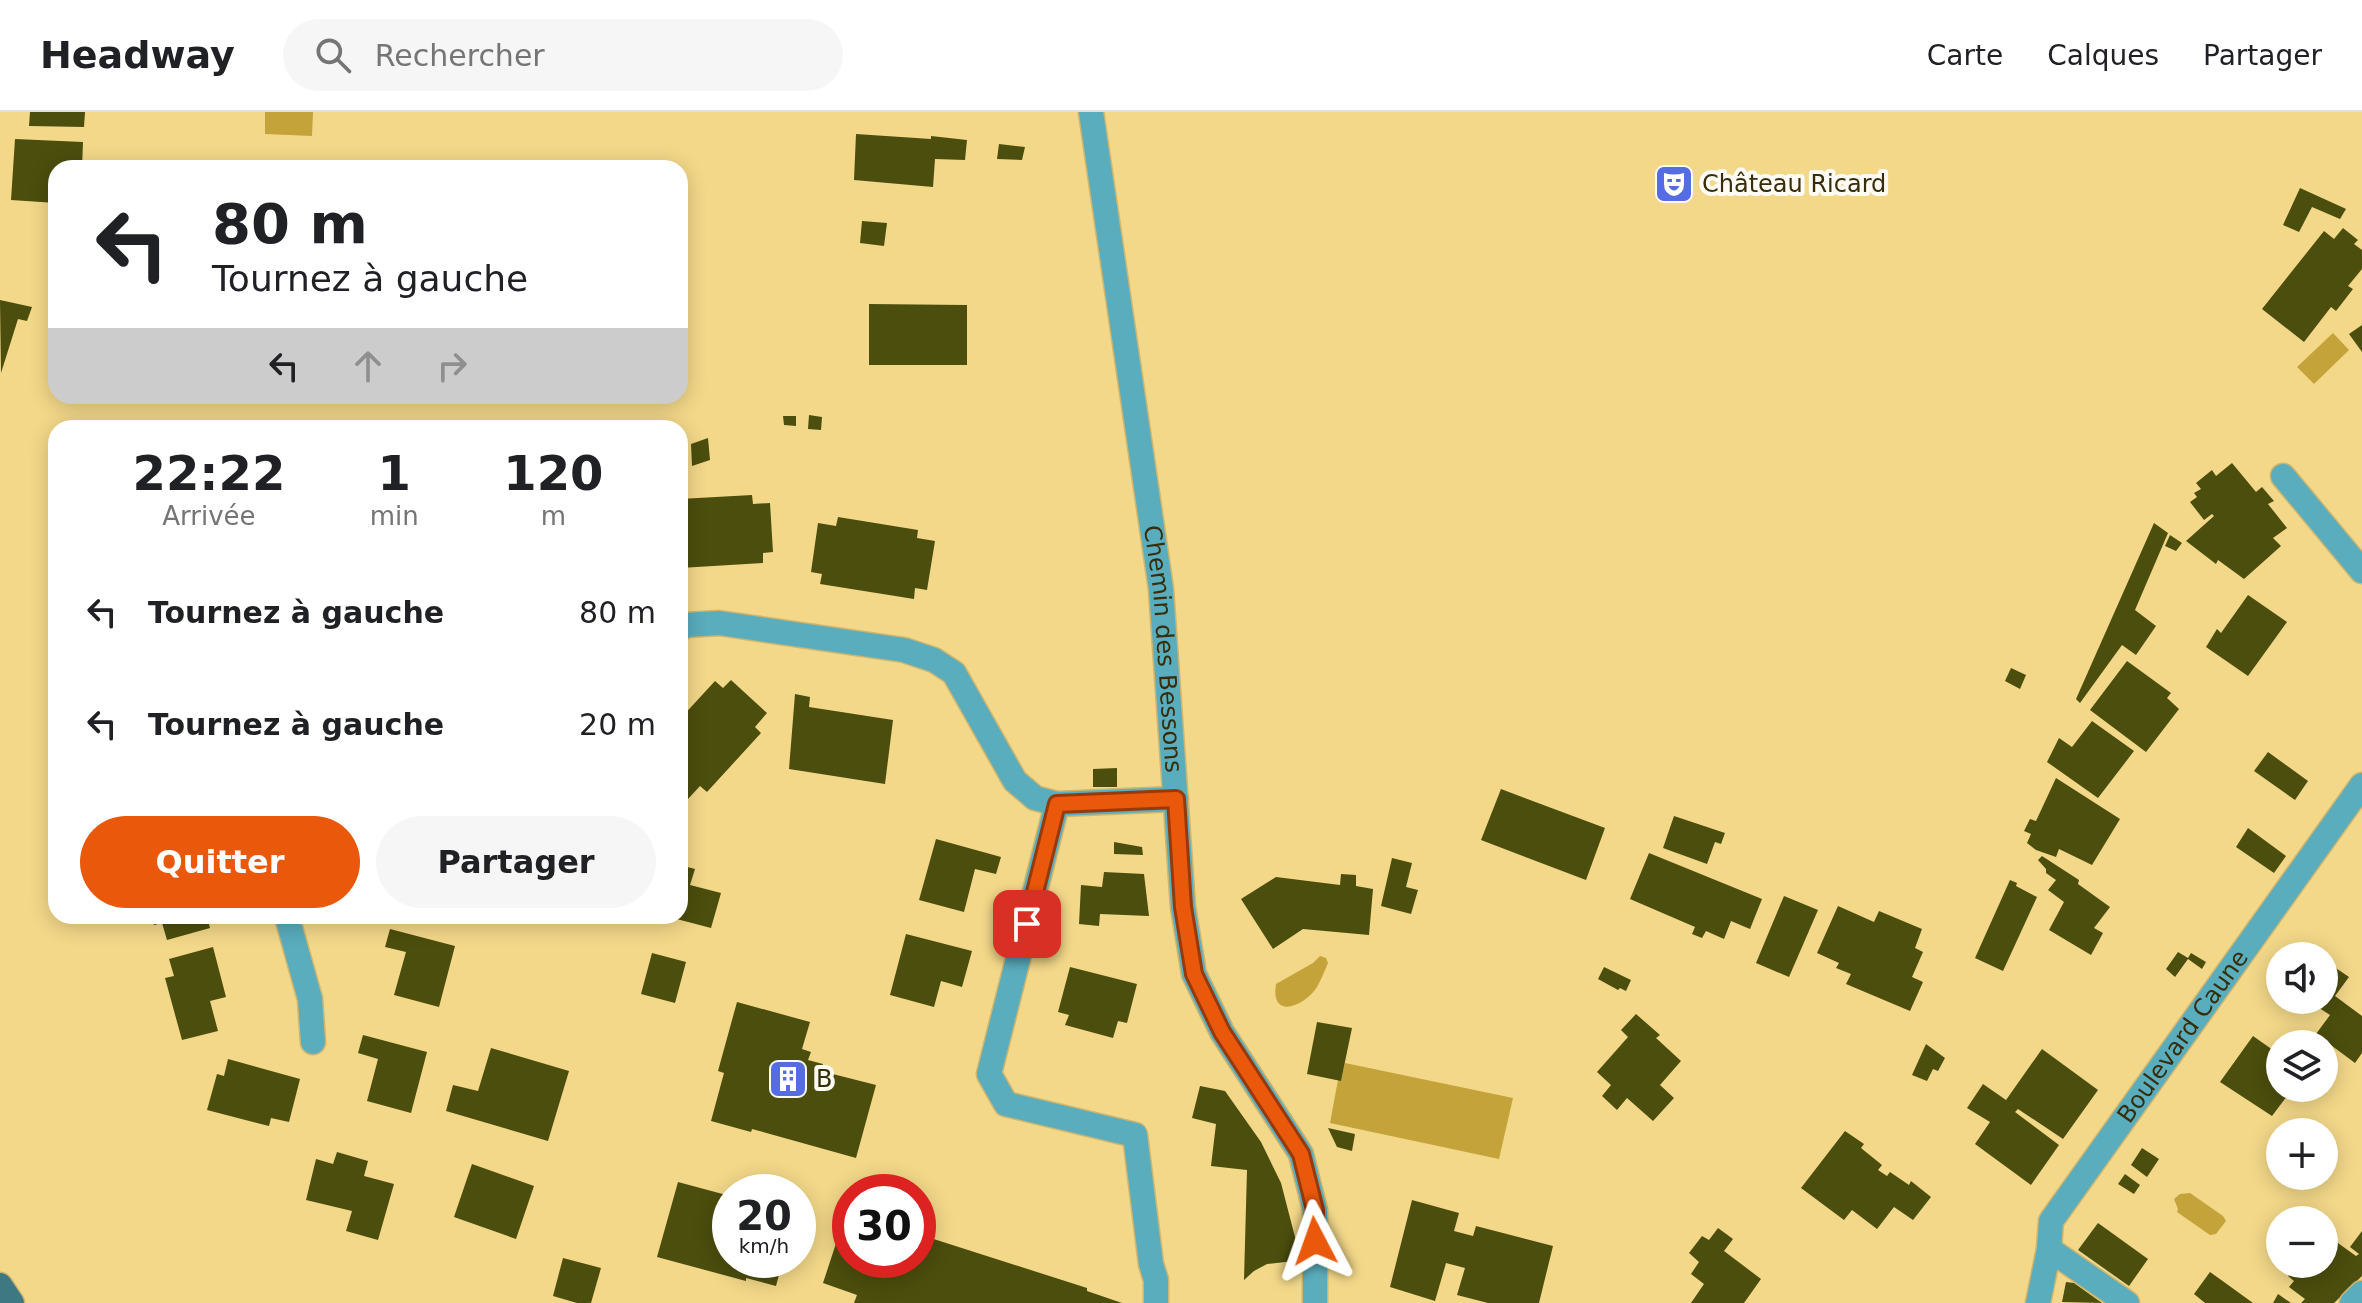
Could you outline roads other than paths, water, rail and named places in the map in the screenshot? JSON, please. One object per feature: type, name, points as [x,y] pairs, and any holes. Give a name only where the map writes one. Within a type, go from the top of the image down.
[{"type":"main road","points":[[0,1285],[12,1303]]},
{"type":"street","name":"Chemin des Bessons","points":[[1091,112],[1161,589],[1183,907],[1194,974],[1222,1032],[1301,1154],[1315,1210],[1315,1303]]},
{"type":"street","points":[[2283,476],[2362,571]]},
{"type":"street","points":[[688,625],[719,623],[904,650],[934,660],[954,673],[1015,781],[1035,798],[1057,804],[1176,799]]},
{"type":"street","name":"Boulevard Caune","points":[[2038,1303],[2049,1249],[2051,1221],[2362,785]]},
{"type":"street","points":[[1057,804],[989,1074],[1006,1104],[1135,1135],[1151,1264],[1156,1280],[1156,1303]]},
{"type":"street","points":[[289,924],[310,999],[313,1042]]},
{"type":"street","points":[[2049,1249],[2127,1303]]},
{"type":"street","points":[[2352,1303],[2362,1293]]},
{"type":"place","name":"Château Ricard","points":[[1674,184]]},
{"type":"place","name":"B","points":[[788,1079]]}]
